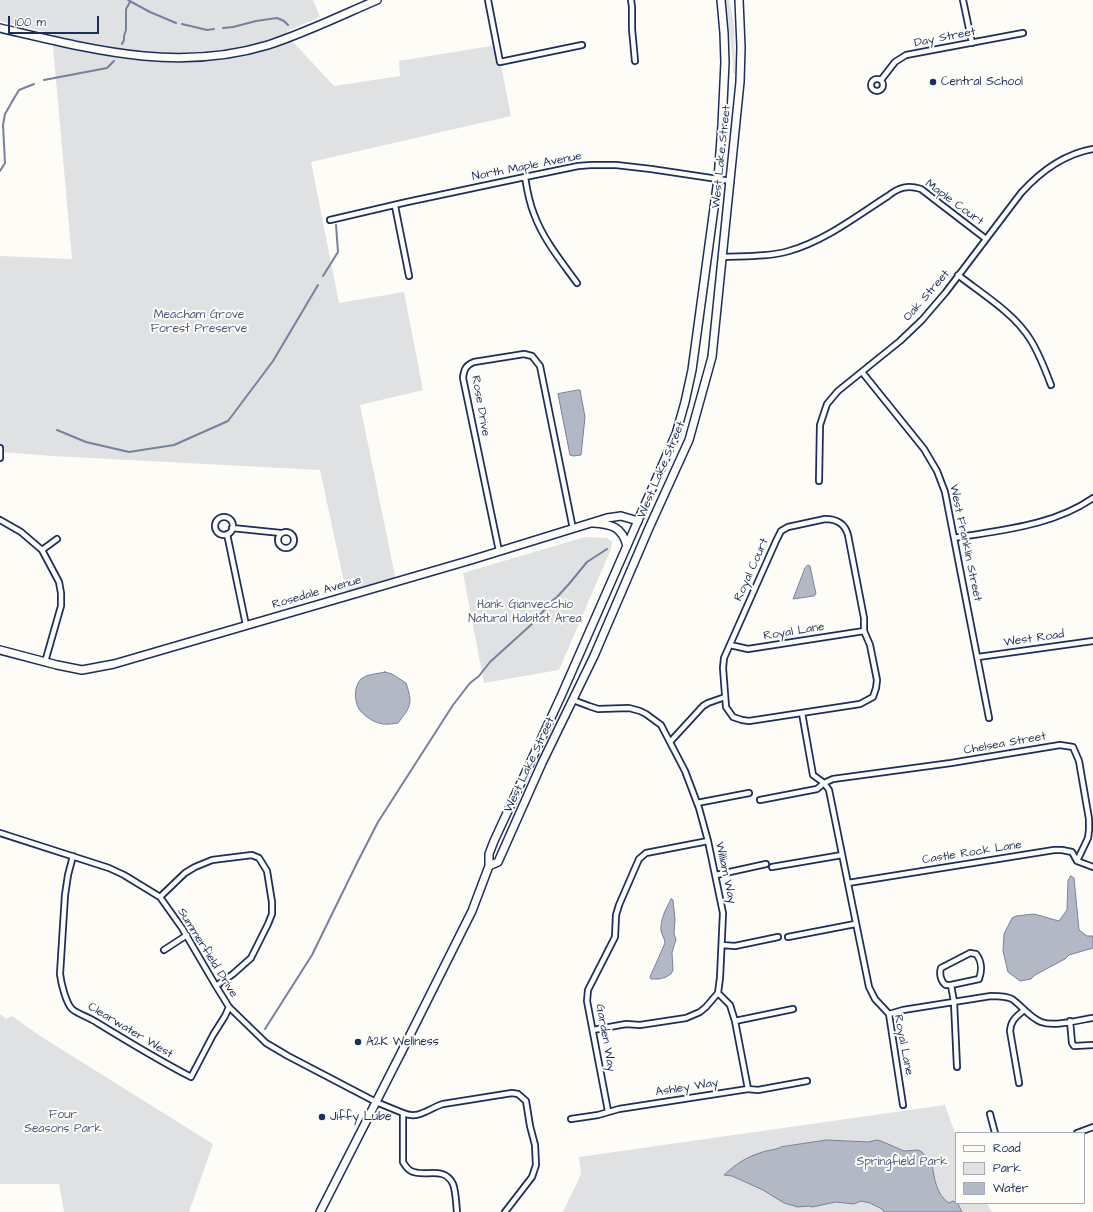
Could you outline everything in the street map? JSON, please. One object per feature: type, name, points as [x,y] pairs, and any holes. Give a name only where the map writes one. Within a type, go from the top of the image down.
[{"type":"main road","points":[[0,28],[70,44],[129,55],[154,58],[195,58],[230,54],[288,38],[377,0]]},
{"type":"main road","name":"West Lake Street","points":[[320,1212],[472,911],[489,866],[489,854],[494,841],[562,694],[676,434],[692,370],[718,179],[725,62],[724,34],[720,0]]},
{"type":"main road","name":"West Lake Street","points":[[489,866],[498,862],[542,763],[594,656],[689,440],[712,357],[740,82],[741,46],[739,0]]},
{"type":"main road","name":"Rosedale Avenue","points":[[0,650],[74,669],[93,669],[499,551],[607,518],[622,516],[650,526]]},
{"type":"main road","points":[[593,523],[610,525],[618,529],[625,538],[626,546]]},
{"type":"street","points":[[488,0],[500,62],[582,45]]},
{"type":"street","points":[[631,0],[635,61]]},
{"type":"street","points":[[963,0],[972,43]]},
{"type":"street","name":"Day Street","points":[[881,80],[895,62],[906,55],[1023,33]]},
{"type":"street","name":"Oak Street","points":[[819,481],[820,425],[827,404],[838,391],[922,320],[1032,181],[1060,160],[1076,153],[1093,149]]},
{"type":"street","name":"North Maple Avenue","points":[[330,220],[407,202],[578,166],[601,164],[651,169],[731,181]]},
{"type":"street","points":[[524,177],[529,200],[540,228],[577,283]]},
{"type":"street","name":"Maple Court","points":[[723,257],[773,254],[804,246],[831,232],[898,189],[909,186],[921,189],[986,239]]},
{"type":"street","points":[[395,206],[409,276]]},
{"type":"street","points":[[958,275],[1004,310],[1023,329],[1038,352],[1051,384]]},
{"type":"street","name":"Rose Drive","points":[[499,551],[463,378],[467,365],[474,362],[524,354],[532,356],[540,366],[573,529]]},
{"type":"street","name":"West Franklin Street","points":[[862,372],[932,460],[942,480],[989,718]]},
{"type":"street","points":[[0,448],[0,458]]},
{"type":"street","points":[[954,538],[1040,522],[1061,516],[1093,498]]},
{"type":"street","points":[[222,517],[228,518],[232,522],[232,528],[229,533],[221,534],[216,531],[215,525],[217,520],[222,517]]},
{"type":"street","name":"Royal Court","points":[[730,645],[781,531],[788,526],[825,519],[831,519],[841,524],[847,531],[864,618],[864,631]]},
{"type":"street","points":[[0,520],[21,532],[42,550],[60,582],[61,593],[58,619],[45,662]]},
{"type":"street","points":[[232,528],[281,533]]},
{"type":"street","points":[[227,534],[246,625]]},
{"type":"street","points":[[42,550],[57,538]]},
{"type":"street","points":[[730,645],[724,658],[723,668],[726,707],[733,717],[749,721],[860,704],[873,696],[877,680],[870,645],[864,631]]},
{"type":"street","name":"Royal Lane","points":[[730,645],[748,649],[864,631]]},
{"type":"street","name":"West Road","points":[[978,657],[1093,641]]},
{"type":"street","points":[[670,742],[703,706],[725,697]]},
{"type":"street","name":"William Way","points":[[573,700],[598,708],[629,708],[646,714],[661,725],[685,771],[708,840],[723,913],[718,993]]},
{"type":"street","name":"Royal Lane","points":[[802,713],[813,775],[824,783],[829,790],[869,987],[874,999],[889,1014],[903,1105]]},
{"type":"street","name":"Chelsea Street","points":[[824,783],[833,779],[951,763],[1055,745],[1072,747],[1078,761],[1090,819],[1088,838],[1078,861]]},
{"type":"street","points":[[760,800],[817,789],[824,783]]},
{"type":"street","points":[[697,804],[749,793]]},
{"type":"street","name":"Summerfield Drive","points":[[0,833],[101,865],[124,875],[160,897],[187,935],[229,1007],[266,1043],[376,1102],[403,1113]]},
{"type":"street","name":"Garden Way","points":[[608,1111],[588,1001],[588,990],[615,937],[616,915],[619,905],[639,859],[646,853],[708,840]]},
{"type":"street","name":"Castle Rock Lane","points":[[848,883],[1054,850],[1072,852],[1078,861],[1093,866]]},
{"type":"street","points":[[160,897],[185,873],[212,860],[252,855],[259,858],[267,871],[272,902],[272,914],[251,958],[234,974],[216,986]]},
{"type":"street","points":[[772,867],[842,855]]},
{"type":"street","name":"Clearwater West","points":[[73,856],[64,903],[60,974],[61,984],[72,1009],[90,1018],[164,1063],[191,1077],[212,1035],[229,1007]]},
{"type":"street","points":[[716,875],[766,864]]},
{"type":"street","points":[[788,937],[855,924]]},
{"type":"street","points":[[164,950],[187,935]]},
{"type":"street","points":[[722,945],[735,946],[778,937]]},
{"type":"street","points":[[970,953],[976,954],[980,963],[981,974],[979,979],[950,984],[946,985],[942,982],[940,973],[941,968],[970,953]]},
{"type":"street","points":[[950,984],[954,1002],[957,1067]]},
{"type":"street","points":[[593,1030],[626,1024],[640,1025],[686,1018],[700,1012],[718,993],[730,1005],[735,1021],[748,1089]]},
{"type":"street","points":[[889,1014],[903,1010],[998,996],[1011,999],[1040,1021],[1052,1023],[1070,1022],[1093,1018]]},
{"type":"street","points":[[735,1021],[792,1009]]},
{"type":"street","points":[[1019,1083],[1010,1025],[1012,1021],[1024,1010]]},
{"type":"street","points":[[1070,1022],[1072,1043],[1074,1046],[1093,1046]]},
{"type":"street","name":"Ashley Way","points":[[571,1119],[608,1111],[748,1089],[758,1090],[807,1081]]},
{"type":"street","points":[[457,1212],[453,1186],[447,1177],[439,1173],[418,1173],[406,1168],[403,1162],[403,1113],[413,1116],[432,1110],[436,1106],[443,1104],[512,1093],[518,1094],[526,1101],[535,1145],[536,1165],[529,1182],[505,1212]]},
{"type":"street","points":[[990,1114],[995,1132]]},
{"type":"street","points":[[1080,1132],[1093,1127]]},
{"type":"green space","name":"Meacham Grove Forest Preserve","points":[[0,0],[313,0],[320,17],[287,31],[293,42],[334,86],[400,76],[399,61],[497,45],[511,116],[311,162],[339,303],[404,292],[423,390],[360,405],[396,581],[347,596],[320,470],[0,452],[0,256],[72,259],[53,47],[54,34],[0,21]]},
{"type":"green space","points":[[726,0],[729,0],[734,23],[735,74],[733,74]]},
{"type":"green space","name":"Hank Gianvecchio Natural Habitat Area","points":[[585,537],[607,538],[612,542],[611,549],[559,670],[484,683],[463,573]]},
{"type":"green space","name":"Four Seasons Park","points":[[0,1014],[6,1019],[12,1016],[37,1034],[213,1144],[189,1212],[64,1212],[59,1184],[0,1184]]},
{"type":"green space","name":"Springfield Park","points":[[945,1105],[955,1133],[955,1204],[988,1204],[992,1212],[563,1212],[581,1174],[579,1157]]},
{"type":"water","points":[[580,390],[585,417],[581,455],[573,456],[570,455],[558,394]]},
{"type":"water","points":[[808,565],[810,566],[816,594],[814,596],[793,599],[805,568]]},
{"type":"water","points":[[385,672],[392,674],[406,683],[410,696],[410,704],[406,713],[398,723],[383,724],[368,718],[360,711],[356,702],[356,689],[361,679],[369,675]]},
{"type":"water","points":[[1071,876],[1074,878],[1079,930],[1087,936],[1093,936],[1093,948],[1069,955],[1065,959],[1035,975],[1031,979],[1020,981],[1008,972],[1003,951],[1004,934],[1012,918],[1016,916],[1034,914],[1059,921],[1067,910],[1068,881]]},
{"type":"water","points":[[671,899],[673,900],[675,920],[674,934],[676,939],[672,953],[673,970],[671,974],[666,977],[651,979],[650,977],[665,943],[661,931],[661,922]]},
{"type":"water","points":[[827,1140],[868,1142],[877,1140],[904,1151],[918,1150],[922,1152],[929,1162],[932,1163],[938,1191],[949,1203],[953,1201],[955,1204],[958,1204],[962,1212],[884,1212],[882,1209],[870,1203],[861,1201],[854,1204],[836,1202],[812,1207],[798,1207],[784,1203],[763,1190],[732,1176],[724,1175],[732,1168],[750,1157],[781,1147]]},
{"type":"waterway","points":[[128,0],[150,12],[176,23]]},
{"type":"waterway","points":[[122,44],[126,30],[126,9],[130,2]]},
{"type":"waterway","points":[[223,28],[277,18],[284,21],[288,25]]},
{"type":"waterway","points":[[182,24],[207,30],[214,29]]},
{"type":"waterway","points":[[44,80],[107,68],[114,61]]},
{"type":"waterway","points":[[0,171],[5,163],[3,125],[5,114],[19,90],[34,84]]},
{"type":"waterway","points":[[323,276],[338,252],[336,225]]},
{"type":"waterway","points":[[57,430],[86,442],[129,452],[174,445],[228,421],[273,361],[318,285]]},
{"type":"waterway","points":[[265,1029],[312,955],[378,822],[453,705],[470,683],[479,676],[490,662],[533,623],[587,562],[607,549]]},
{"type":"place","name":"Central School","points":[[933,82]]},
{"type":"place","name":"A2K Wellness","points":[[358,1042]]},
{"type":"place","name":"Jiffy Lube","points":[[322,1117]]}]
